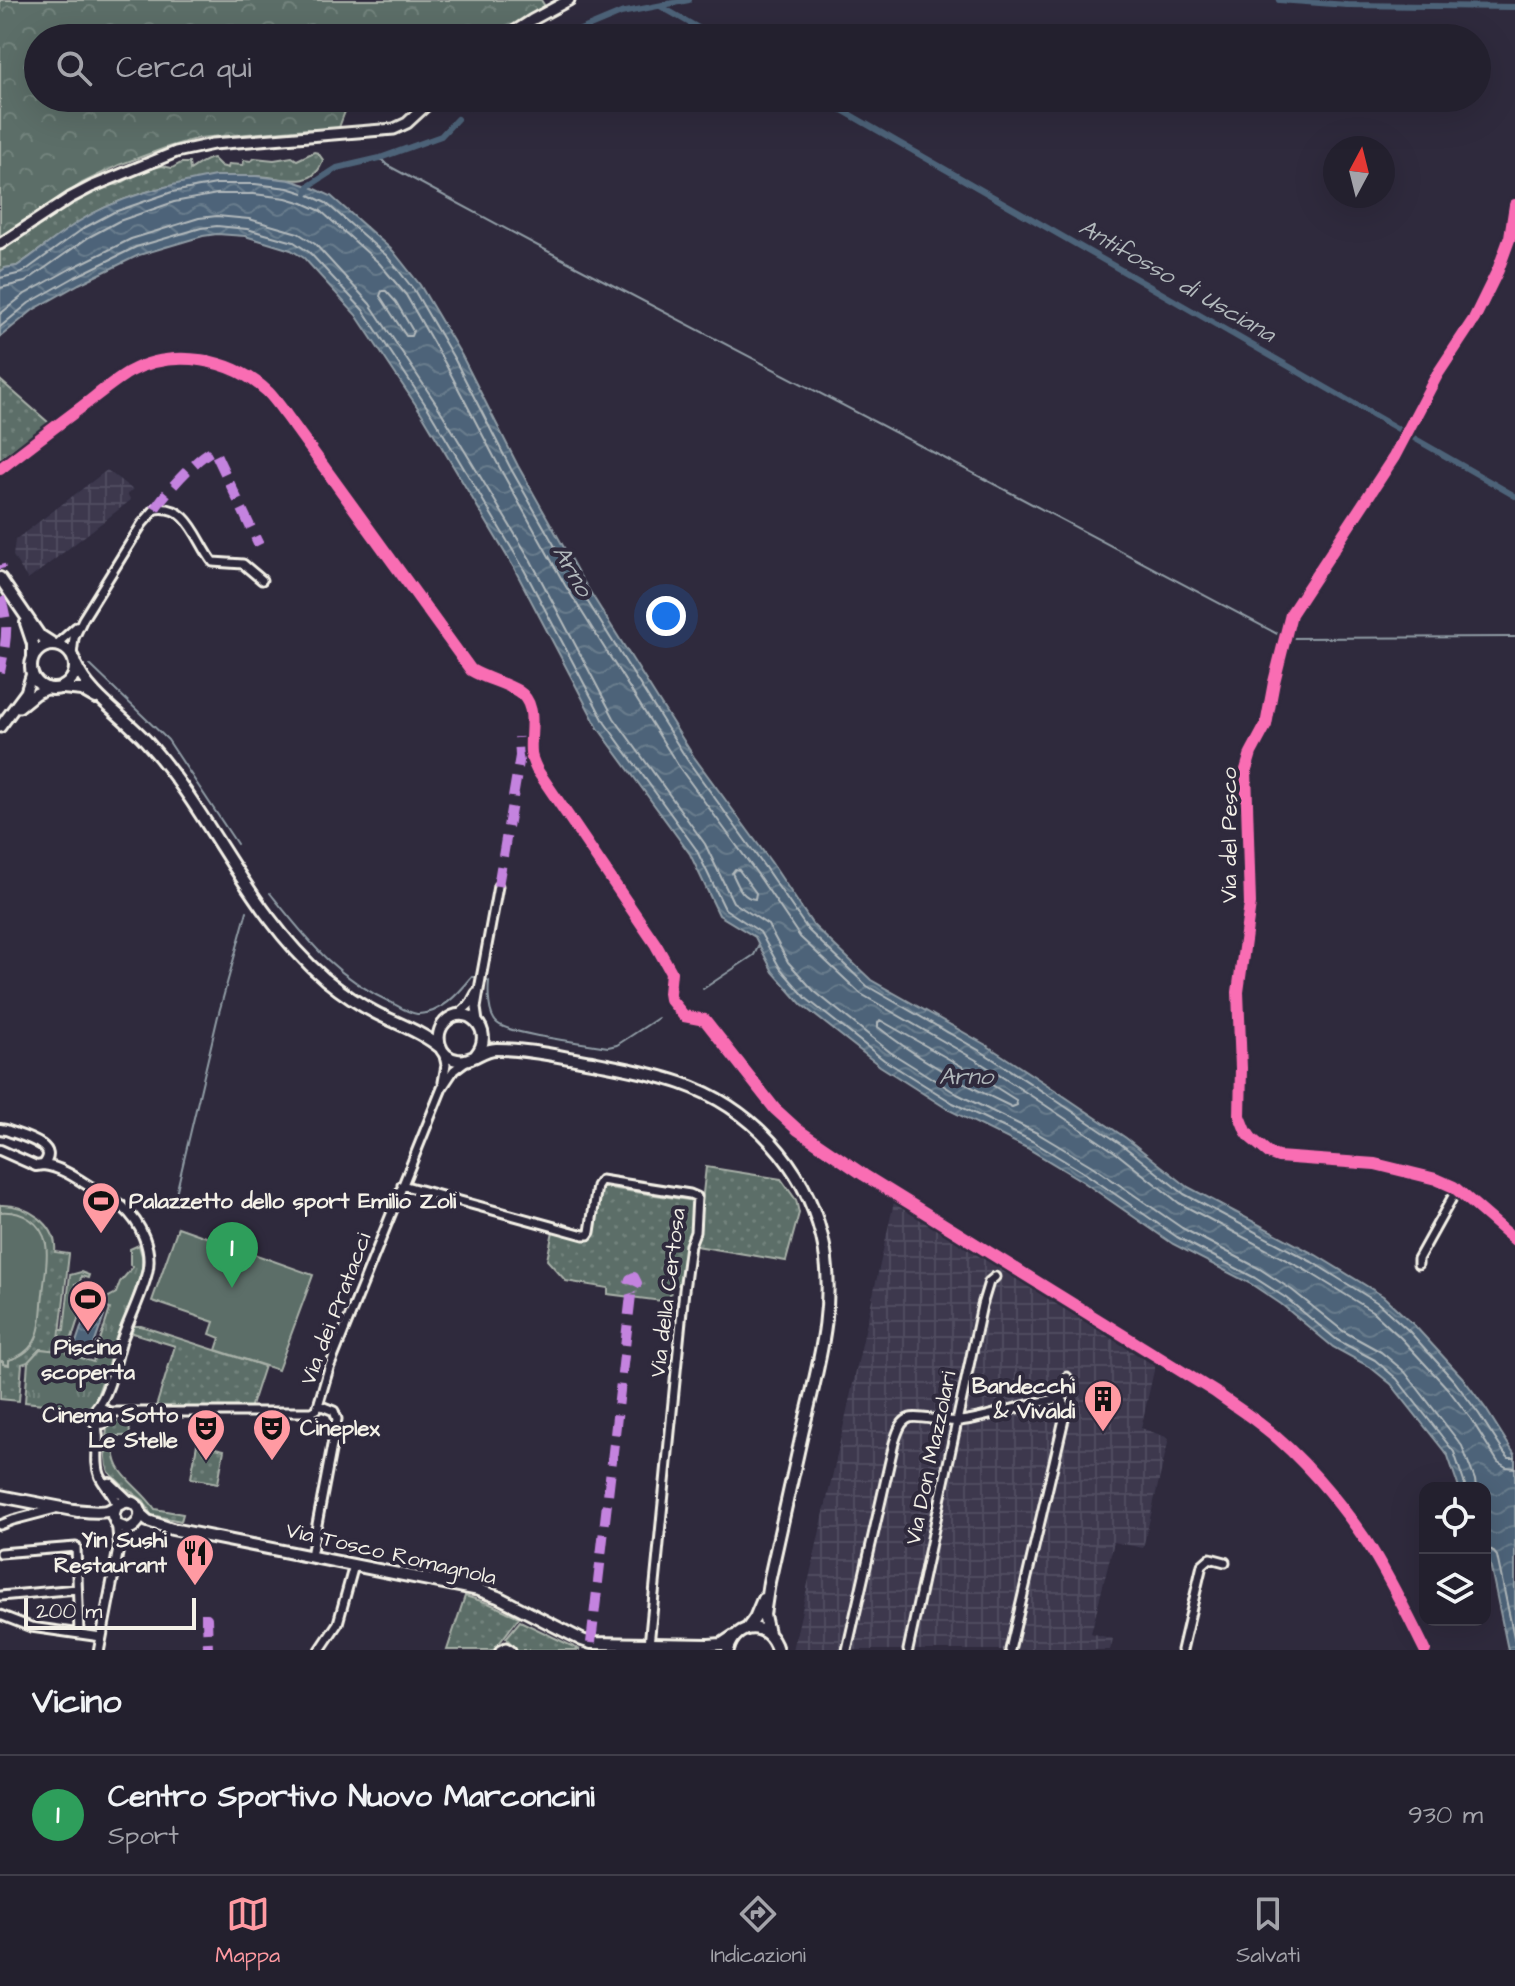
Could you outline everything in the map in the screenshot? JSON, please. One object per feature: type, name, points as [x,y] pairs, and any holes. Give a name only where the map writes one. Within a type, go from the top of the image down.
[{"type":"main road","points":[[526,24],[569,0]]},
{"type":"main road","points":[[0,244],[91,187],[176,152],[213,144],[394,129],[419,112]]},
{"type":"main road","points":[[0,578],[39,635],[67,649],[84,680],[161,758],[270,918],[322,977],[366,1008],[430,1040],[457,1060],[496,1049],[540,1053]]},
{"type":"main road","points":[[2,723],[26,692],[32,673],[33,644],[21,610]]},
{"type":"main road","points":[[32,659],[41,648],[55,644]]},
{"type":"main road","points":[[2,723],[30,698],[66,685],[73,678],[74,660]]},
{"type":"main road","points":[[32,673],[38,683],[53,688],[82,690],[112,708]]},
{"type":"main road","points":[[442,1049],[439,1035],[442,1025],[456,1016],[468,1017],[498,1041],[688,1085],[723,1102],[755,1126],[797,1176],[813,1208],[823,1241],[827,1270],[826,1321],[764,1615],[768,1633],[777,1650]]},
{"type":"main road","points":[[395,1021],[422,1028],[442,1025]]},
{"type":"main road","points":[[473,1057],[484,1042],[480,1026]]},
{"type":"main road","points":[[0,1496],[69,1509],[103,1511],[122,1502],[130,1502],[140,1514],[138,1523],[130,1529],[123,1529],[116,1523],[69,1509]]},
{"type":"main road","points":[[116,1506],[113,1514],[116,1523]]},
{"type":"main road","name":"Via Tosco Romagnola","points":[[140,1514],[151,1523],[172,1529],[479,1590],[589,1642],[645,1647],[657,1643],[719,1645],[747,1629]]},
{"type":"main road","name":"Via Tosco Romagnola","points":[[130,1529],[172,1529]]},
{"type":"main road","points":[[747,1629],[769,1582]]},
{"type":"main road","points":[[747,1629],[768,1633]]},
{"type":"main road","points":[[728,1650],[734,1636]]},
{"type":"main road","points":[[645,1647],[674,1650]]},
{"type":"street","name":"Via del Pesco","points":[[1515,205],[1510,237],[1474,319],[1437,375],[1394,457],[1297,603],[1289,623],[1266,725],[1246,770],[1250,904],[1238,992],[1240,1116],[1251,1138],[1278,1157],[1375,1164],[1436,1179],[1457,1189],[1515,1240]]},
{"type":"street","points":[[74,660],[74,638],[83,619],[142,524],[152,511],[159,508],[171,510],[188,521],[213,562],[243,564],[262,580]]},
{"type":"street","points":[[55,644],[71,633],[83,619]]},
{"type":"street","points":[[480,1026],[476,1008],[498,886]]},
{"type":"street","points":[[456,1016],[470,1004],[480,984]]},
{"type":"street","name":"Via dei Pratacci","points":[[106,1416],[127,1413],[314,1411],[319,1405],[329,1368],[442,1088],[446,1069],[442,1049]]},
{"type":"street","name":"Via dei Pratacci","points":[[442,1088],[457,1067],[473,1057]]},
{"type":"street","points":[[0,1129],[42,1145],[65,1172],[124,1208],[140,1231],[148,1250],[147,1273],[106,1389],[92,1416],[99,1439]]},
{"type":"street","points":[[1,1151],[36,1166],[65,1172]]},
{"type":"street","points":[[43,1165],[49,1153]]},
{"type":"street","name":"Via della Certosa","points":[[402,1185],[584,1235],[590,1232],[597,1186],[601,1180],[697,1197],[645,1647]]},
{"type":"street","points":[[1418,1264],[1457,1189]]},
{"type":"street","name":"Via Don Mazzolari","points":[[908,1650],[986,1289],[995,1277]]},
{"type":"street","points":[[1010,1650],[1063,1425],[1066,1410],[1062,1400],[1067,1377]]},
{"type":"street","points":[[106,1389],[106,1416],[99,1439],[98,1466],[116,1506]]},
{"type":"street","points":[[847,1650],[897,1432],[904,1422],[910,1418],[958,1421],[1062,1400]]},
{"type":"street","points":[[311,1556],[337,1417],[334,1411],[319,1405]]},
{"type":"street","points":[[95,1410],[101,1409],[106,1416]]},
{"type":"street","points":[[95,1422],[100,1424],[106,1416]]},
{"type":"street","points":[[98,1466],[114,1488],[130,1502]]},
{"type":"street","points":[[15,1499],[23,1505],[21,1515]]},
{"type":"street","points":[[13,1520],[38,1504]]},
{"type":"street","points":[[31,1515],[38,1504]]},
{"type":"street","points":[[0,1525],[31,1515],[69,1509]]},
{"type":"street","points":[[99,1650],[119,1546],[116,1523]]},
{"type":"street","points":[[119,1546],[130,1529]]},
{"type":"street","points":[[0,1553],[76,1547],[79,1633]]},
{"type":"street","points":[[1182,1650],[1203,1563],[1211,1558],[1225,1562]]},
{"type":"street","points":[[320,1650],[338,1623],[354,1565]]},
{"type":"street","points":[[0,1596],[77,1589]]},
{"type":"street","points":[[0,1615],[31,1627],[101,1637]]},
{"type":"street","points":[[0,1623],[9,1618]]},
{"type":"street","points":[[500,1650],[506,1647],[511,1650]]},
{"type":"shaded area","points":[[107,470],[133,490],[127,494],[131,500],[28,580],[13,556],[15,540]]},
{"type":"shaded area","points":[[894,1202],[1155,1366],[1141,1428],[1169,1438],[1143,1548],[1114,1542],[1091,1633],[1113,1639],[1110,1650],[793,1650]]},
{"type":"green space","points":[[0,0],[541,0],[546,8],[520,24],[24,24],[24,112],[345,112],[338,130],[307,129],[199,138],[119,165],[82,183],[0,240]]},
{"type":"green space","points":[[314,152],[323,160],[318,170],[303,179],[233,177],[135,195],[91,215],[17,266],[0,272],[0,248],[88,193],[111,184],[118,185],[144,170],[189,163],[190,170],[213,158],[228,168],[229,164],[243,165],[244,160],[292,157],[297,160]]},
{"type":"green space","points":[[0,380],[49,423],[0,459]]},
{"type":"green space","points":[[706,1167],[781,1179],[796,1200],[799,1213],[786,1261],[690,1245],[682,1285],[672,1284],[669,1302],[608,1294],[608,1288],[566,1281],[547,1260],[553,1231],[592,1238],[602,1187],[702,1202]]},
{"type":"green space","points":[[0,1205],[30,1212],[51,1233],[55,1252],[69,1254],[58,1351],[40,1349],[22,1364],[19,1401],[0,1399],[0,1361],[23,1354],[33,1344],[41,1311],[46,1242],[39,1229],[7,1212],[0,1212]]},
{"type":"green space","points":[[0,1212],[15,1213],[29,1219],[40,1229],[47,1250],[38,1331],[29,1348],[9,1360],[9,1365],[0,1361]]},
{"type":"green space","points":[[178,1227],[313,1275],[278,1370],[216,1350],[220,1338],[210,1334],[214,1322],[152,1301]]},
{"type":"green space","points":[[139,1245],[142,1271],[94,1404],[82,1408],[25,1402],[28,1362],[40,1349],[58,1351],[60,1330],[64,1330],[70,1275],[81,1272],[89,1275],[88,1278],[81,1276],[80,1284],[75,1284],[79,1298],[92,1291],[94,1293],[89,1302],[84,1301],[67,1353],[93,1362],[110,1309],[105,1307],[107,1298],[116,1293],[120,1282],[133,1267],[130,1265],[130,1249]]},
{"type":"green space","points":[[132,1326],[141,1326],[264,1366],[250,1409],[155,1410],[175,1346],[130,1332]]},
{"type":"green space","points":[[129,1420],[130,1436],[115,1436],[114,1449],[120,1469],[155,1509],[183,1514],[181,1521],[151,1515],[144,1501],[109,1472],[105,1448],[107,1428],[114,1421]]},
{"type":"green space","points":[[197,1444],[224,1450],[218,1483],[191,1478]]},
{"type":"green space","points":[[465,1596],[519,1617],[494,1650],[447,1650]]},
{"type":"green space","points":[[520,1621],[580,1650],[517,1650],[506,1638]]},
{"type":"water","name":"Arno","points":[[215,176],[290,180],[331,196],[393,251],[420,285],[462,356],[518,466],[580,576],[694,757],[813,925],[871,980],[986,1045],[1046,1084],[1126,1138],[1188,1187],[1316,1255],[1383,1296],[1414,1325],[1462,1377],[1515,1455],[1515,1650],[1508,1650],[1491,1568],[1491,1482],[1457,1482],[1448,1456],[1391,1384],[1370,1367],[1333,1347],[1281,1304],[1251,1284],[1173,1244],[1082,1181],[1027,1148],[949,1110],[880,1066],[802,1005],[773,972],[755,937],[719,915],[690,854],[598,728],[514,568],[422,414],[356,315],[304,258],[291,250],[245,236],[203,236],[139,255],[79,284],[33,310],[0,337],[0,272],[17,266],[94,213],[127,198]]},
{"type":"water","name":"Piscina scoperta","points":[[87,1310],[104,1316],[90,1356],[73,1351]]},
{"type":"waterway","points":[[595,24],[621,13],[689,0]]},
{"type":"waterway","points":[[1279,0],[1347,5],[1515,7]]},
{"type":"waterway","name":"Antifosso di Usciana","points":[[660,6],[692,24]]},
{"type":"waterway","name":"Antifosso di Usciana","points":[[845,112],[1515,496]]},
{"type":"waterway","points":[[307,193],[309,186],[337,168],[380,158],[441,136],[457,119]]},
{"type":"waterway","points":[[380,158],[387,165],[553,254],[1283,637]]},
{"type":"waterway","points":[[1289,638],[1515,637]]},
{"type":"waterway","points":[[90,665],[168,740],[237,844]]},
{"type":"waterway","points":[[270,893],[311,943],[339,970],[373,993],[408,1011],[417,1014],[441,1007],[474,977]]},
{"type":"waterway","points":[[175,1198],[218,1016],[247,911]]},
{"type":"waterway","points":[[703,989],[754,955],[759,945]]},
{"type":"waterway","points":[[487,980],[490,1009],[497,1023],[532,1035],[608,1047],[617,1045],[658,1018]]},
{"type":"marked path","points":[[155,509],[182,476],[214,450],[259,545]]},
{"type":"marked path","points":[[0,565],[1,569]]},
{"type":"marked path","points":[[0,598],[6,626],[0,672]]},
{"type":"marked path","points":[[498,886],[520,756],[519,737]]},
{"type":"marked path","points":[[591,1643],[631,1295],[637,1283],[634,1277],[628,1285],[631,1295]]},
{"type":"marked path","points":[[201,1618],[207,1618],[208,1650]]},
{"type":"cycle path","points":[[1515,205],[1510,237],[1474,319],[1437,375],[1394,457],[1291,614],[1266,725],[1246,770],[1250,904],[1238,992],[1240,1116],[1251,1138],[1278,1157],[1375,1164],[1436,1179],[1454,1187],[1515,1240]]},
{"type":"cycle path","points":[[0,469],[116,380],[146,365],[164,360],[202,360],[237,371],[268,392],[471,670],[525,697],[531,711],[531,754],[537,770],[656,945],[671,972],[670,999],[684,1016],[705,1020],[775,1109],[798,1130],[864,1175],[1215,1392],[1275,1436],[1318,1479],[1367,1542],[1425,1650]]},
{"type":"place","name":"Palazzetto dello sport Emilio Zoli","points":[[101,1235]]},
{"type":"place","name":"Centro Sportivo Nuovo Marconcini","points":[[232,1288]]},
{"type":"place","name":"Piscina scoperta","points":[[88,1333]]},
{"type":"place","name":"Bandecchi & Vivaldi","points":[[1103,1433]]},
{"type":"place","name":"Cinema Sotto Le Stelle","points":[[206,1462]]},
{"type":"place","name":"Cineplex","points":[[272,1462]]},
{"type":"place","name":"Yin Sushi Restaurant","points":[[195,1587]]}]
